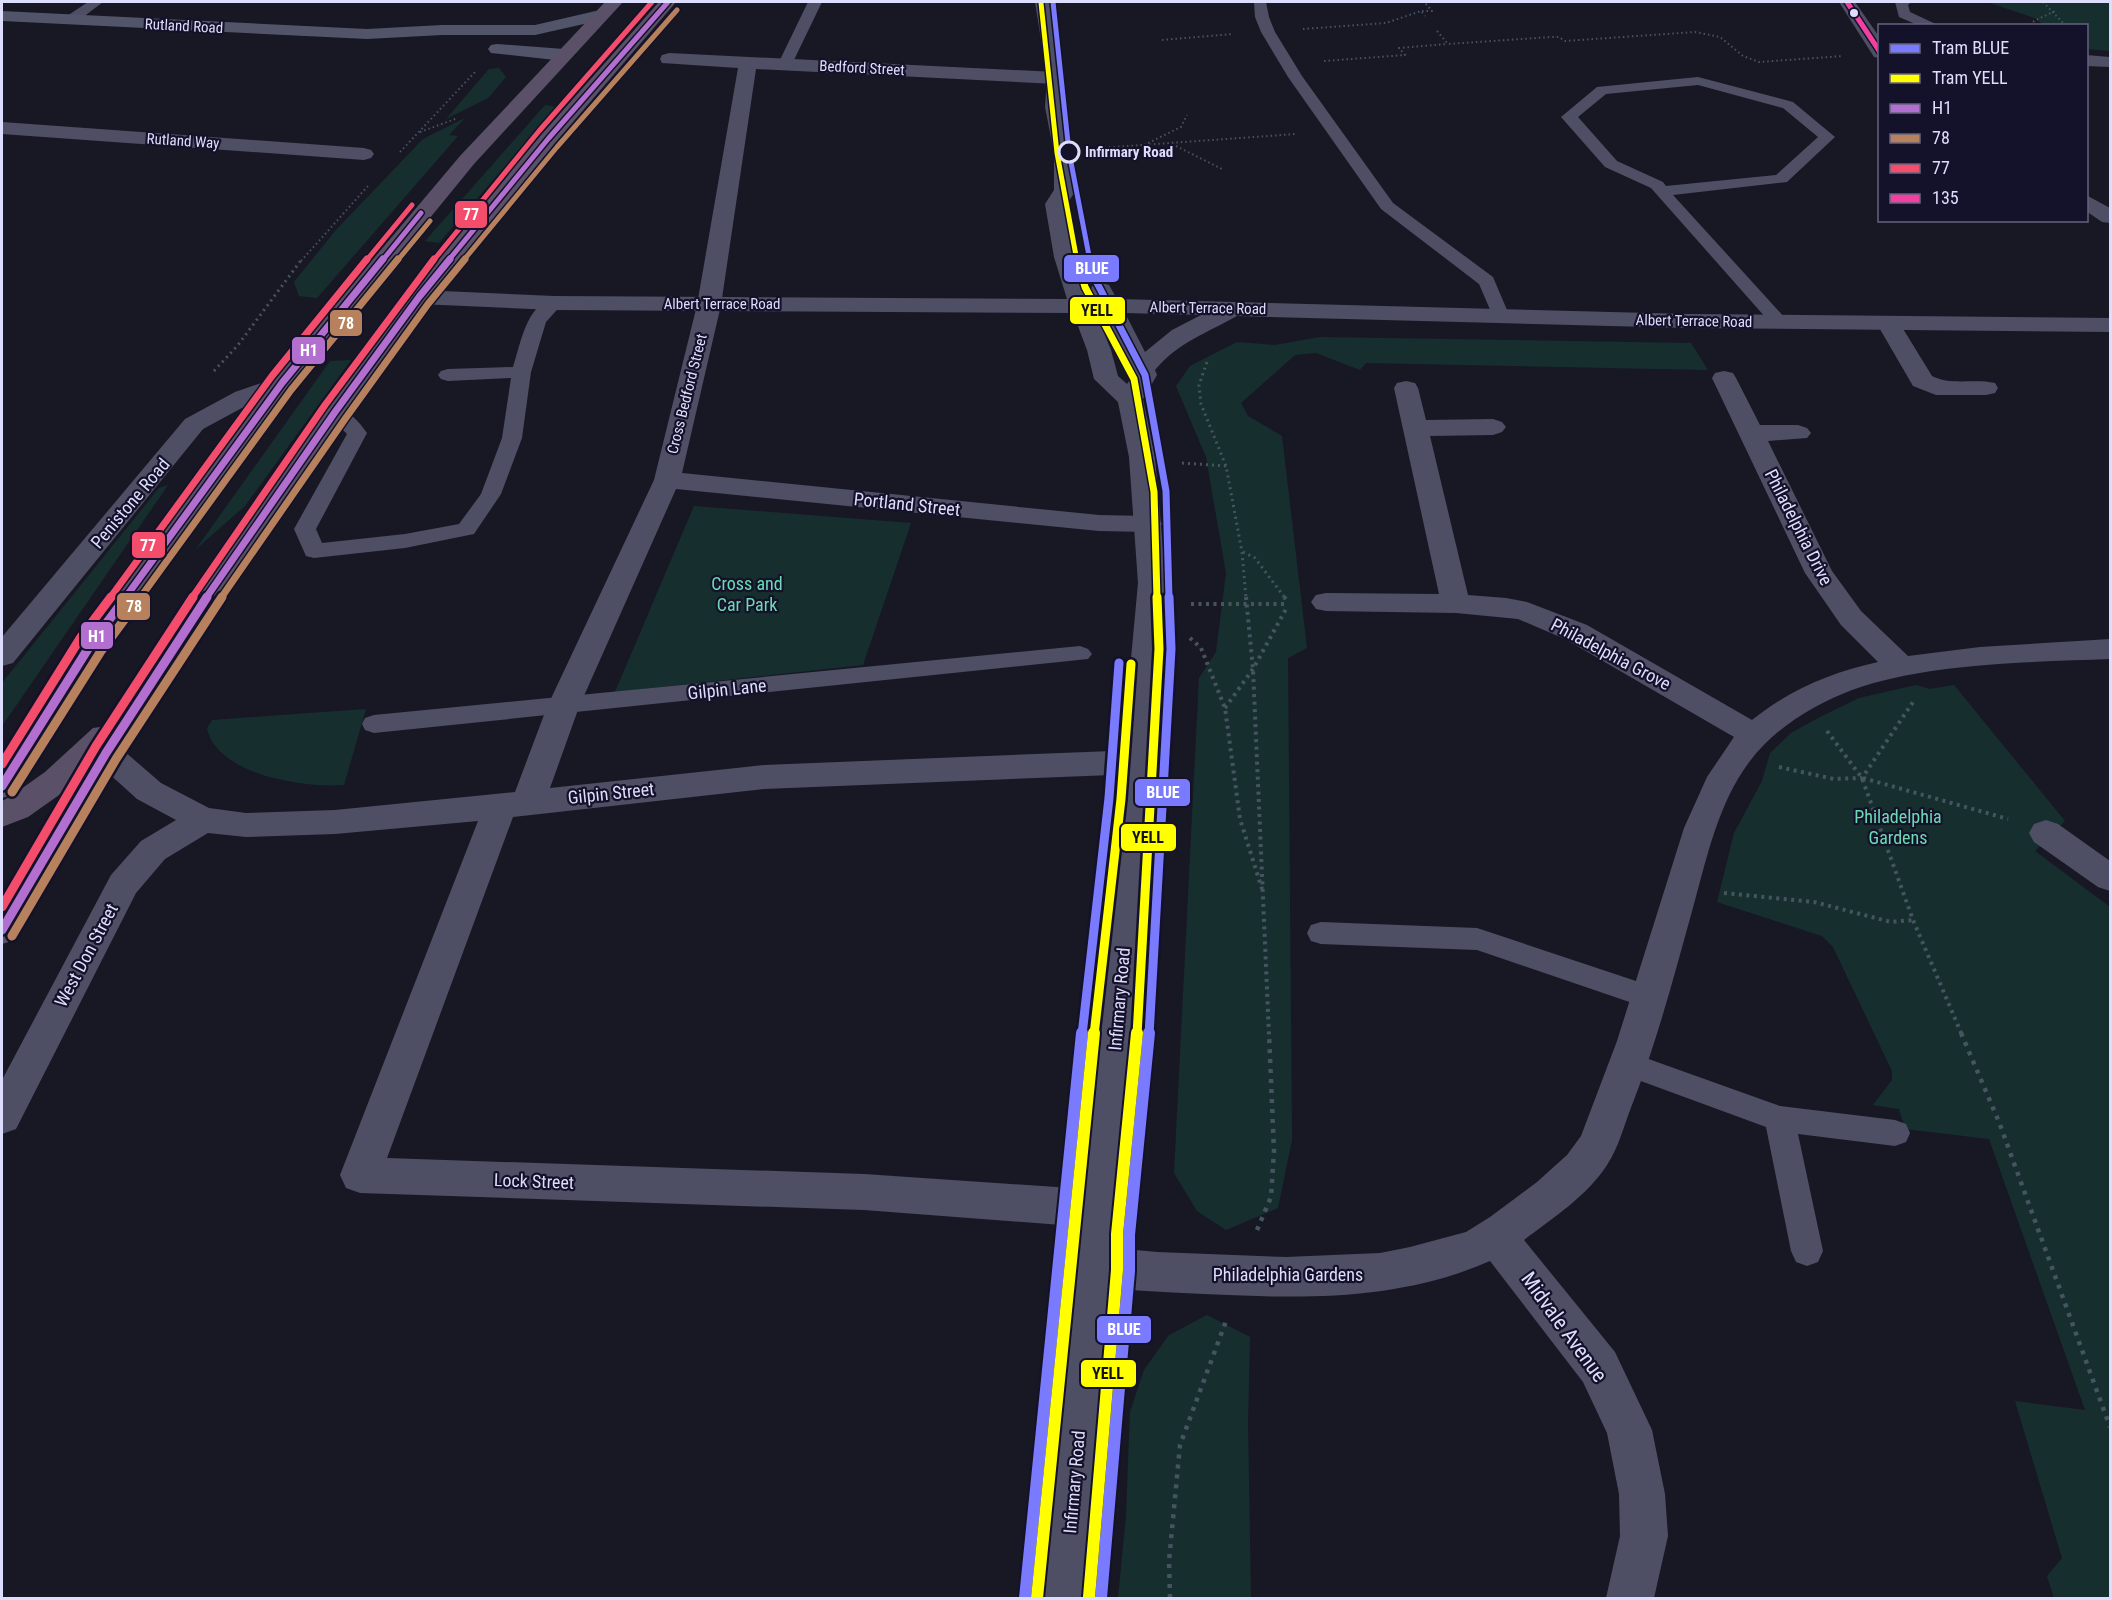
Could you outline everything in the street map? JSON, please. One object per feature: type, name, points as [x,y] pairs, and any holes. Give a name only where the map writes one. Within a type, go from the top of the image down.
[{"type":"highway","points":[[2,786],[91,644],[282,383],[467,160],[614,2]]},
{"type":"highway","points":[[564,55],[598,46],[665,5]]},
{"type":"highway","points":[[2,930],[138,703],[219,578],[335,412],[418,297],[548,139],[665,5]]},
{"type":"highway","points":[[373,271],[400,292],[418,297]]},
{"type":"highway","points":[[2,815],[18,808],[58,780],[138,703]]},
{"type":"main road","name":"Rutland Road","points":[[4,18],[367,34],[442,30],[535,30],[600,15]]},
{"type":"main road","name":"Rutland Road","points":[[367,34],[425,44],[564,55]]},
{"type":"street","points":[[1044,2],[1056,78],[1055,108],[1071,197],[1056,204],[1066,264],[1098,347],[1106,380],[1130,399],[1145,375],[1091,271]]},
{"type":"street","points":[[1847,2],[1878,49]]},
{"type":"street","name":"Bedford Street","points":[[669,59],[1056,78]]},
{"type":"street","points":[[2088,60],[2110,62]]},
{"type":"street","name":"Cross Bedford Street","points":[[514,805],[563,707],[667,480],[709,305],[748,62]]},
{"type":"street","name":"Rutland Way","points":[[2,128],[364,154]]},
{"type":"street","points":[[2088,202],[2110,217]]},
{"type":"street","name":"Albert Terrace Road","points":[[418,297],[554,303],[1110,306],[1500,317],[1889,324],[2110,325]]},
{"type":"street","points":[[1142,370],[1152,355],[1178,336],[1197,325],[1238,308]]},
{"type":"street","points":[[1889,324],[1922,381],[1936,388],[1986,387]]},
{"type":"street","name":"Philadelphia Drive","points":[[1724,378],[1819,573],[1851,618],[1907,666]]},
{"type":"street","name":"Penistone Road","points":[[2,656],[194,424],[244,397],[282,383]]},
{"type":"street","points":[[1406,388],[1456,604]]},
{"type":"street","name":"Infirmary Road","points":[[1065,1599],[1092,1266],[1101,1209],[1151,603],[1152,566],[1142,457],[1130,399]]},
{"type":"street","points":[[1417,428],[1493,427]]},
{"type":"street","points":[[1752,433],[1798,433]]},
{"type":"street","name":"Portland Street","points":[[667,480],[1099,523],[1148,524]]},
{"type":"street","name":"Philadelphia Grove","points":[[1326,602],[1506,607],[1551,620],[1603,647],[1747,742]]},
{"type":"street","name":"Philadelphia Gardens","points":[[1092,1266],[1129,1271],[1269,1277],[1352,1276],[1413,1268],[1475,1248],[1495,1236],[1563,1186],[1594,1150],[1629,1064],[1682,889],[1717,790],[1747,742],[1800,701],[1833,685],[1907,666],[1937,660],[2110,649]]},
{"type":"street","name":"Gilpin Street","points":[[106,753],[148,791],[203,820],[246,825],[284,824],[514,805],[764,777],[1112,764],[1138,765]]},
{"type":"street","name":"Lock Street","points":[[514,805],[360,1175],[864,1192],[1101,1209]]},
{"type":"street","name":"West Don Street","points":[[2,1117],[123,884],[153,850],[203,820]]},
{"type":"street","points":[[2046,833],[2110,878]]},
{"type":"street","name":"Midvale Avenue","points":[[1495,1236],[1599,1367],[1629,1430],[1642,1494],[1644,1536],[1630,1599]]},
{"type":"lane","points":[[69,21],[96,2]]},
{"type":"lane","points":[[785,64],[815,2]]},
{"type":"lane","points":[[1260,2],[1262,17],[1268,32],[1295,76],[1388,206],[1487,281],[1500,317]]},
{"type":"lane","points":[[1905,2],[1901,3],[1904,14],[1928,24]]},
{"type":"lane","points":[[1661,191],[1781,179],[1827,137],[1788,105],[1698,81],[1602,90],[1569,117],[1611,164],[1657,185],[1661,191],[1780,322]]},
{"type":"lane","points":[[335,412],[357,433],[305,529],[314,551],[405,541],[466,529],[491,494],[512,438],[521,372],[537,320],[554,303]]},
{"type":"lane","points":[[448,375],[521,372]]},
{"type":"lane","name":"Gilpin Lane","points":[[374,724],[1080,654]]},
{"type":"lane","points":[[1321,933],[1477,939],[1650,997]]},
{"type":"lane","points":[[1629,1064],[1780,1119],[1895,1133]]},
{"type":"lane","points":[[1780,1119],[1807,1251]]},
{"type":"path","points":[[1421,11],[1432,11],[1425,3],[1428,2]]},
{"type":"path","points":[[2043,2],[2055,11],[2065,24]]},
{"type":"path","points":[[2032,24],[2055,11]]},
{"type":"path","points":[[1437,31],[1448,44]]},
{"type":"path","points":[[1313,62],[1405,55],[1399,48],[1448,44],[1551,37],[1559,37],[1565,41],[1695,32],[1712,34],[1723,39],[1745,59],[1759,62],[1848,55]]},
{"type":"path","points":[[394,158],[474,72]]},
{"type":"path","points":[[1140,146],[1181,127],[1188,115]]},
{"type":"path","points":[[1063,149],[1140,146],[1334,132]]},
{"type":"path","points":[[1171,143],[1224,170]]},
{"type":"path","points":[[218,366],[238,345],[302,259],[371,183]]},
{"type":"path","points":[[1170,1599],[1169,1561],[1180,1445],[1228,1316],[1269,1277],[1257,1228],[1271,1197],[1274,1151],[1253,669],[1242,552],[1226,466],[1201,405],[1199,385],[1209,358]]},
{"type":"path","points":[[1242,552],[1255,558],[1290,604]]},
{"type":"path","points":[[1151,603],[1201,648],[1225,708],[1239,819],[1264,896]]},
{"type":"path","points":[[1223,605],[1290,604]]},
{"type":"path","points":[[1225,708],[1253,669],[1290,604]]},
{"type":"path","points":[[1862,778],[1928,680],[1907,666]]},
{"type":"path","points":[[1800,701],[1818,718],[1862,778],[1912,920],[1999,1122],[2110,1427]]},
{"type":"path","points":[[1747,742],[1761,761],[1789,770],[1834,779],[1862,778],[2000,816],[2046,833]]},
{"type":"path","points":[[1682,889],[1814,902],[1891,922],[1912,920]]},
{"type":"green space","points":[[1988,2],[2110,2],[2110,51],[2088,49],[2088,24],[2042,24],[2037,19]]},
{"type":"green space","points":[[499,68],[506,77],[488,98],[446,119],[489,69]]},
{"type":"green space","points":[[545,105],[556,107],[439,243],[425,241]]},
{"type":"green space","points":[[465,118],[449,135],[458,136],[317,298],[299,296],[294,282],[335,231],[423,139]]},
{"type":"green space","points":[[1320,337],[1691,343],[1708,370],[1366,363],[1360,370],[1316,353],[1295,355],[1241,403],[1248,416],[1282,436],[1307,648],[1288,658],[1292,1140],[1278,1208],[1226,1230],[1197,1211],[1174,1173],[1199,678],[1216,652],[1226,573],[1206,457],[1176,386],[1190,366],[1237,342],[1275,345]]},
{"type":"green space","points":[[351,360],[245,506],[196,549],[330,361]]},
{"type":"green space","points":[[168,485],[2,726],[2,683],[159,488]]},
{"type":"green space","name":"Cross and Car Park","points":[[694,506],[911,523],[863,665],[615,692]]},
{"type":"green space","name":"Philadelphia Gardens","points":[[1916,685],[1930,689],[1954,685],[2065,821],[2035,851],[2110,907],[2110,1598],[2054,1598],[2047,1576],[2062,1558],[2015,1401],[2085,1410],[1989,1139],[1905,1129],[1899,1109],[1873,1105],[1892,1080],[1892,1071],[1833,947],[1822,936],[1717,902],[1734,833],[1762,781],[1770,753],[1791,733],[1859,698]]},
{"type":"green space","points":[[366,709],[344,785],[286,781],[244,767],[227,757],[214,744],[207,728],[212,720]]},
{"type":"green space","points":[[1207,1315],[1250,1337],[1248,1424],[1251,1598],[1118,1598],[1126,1516],[1130,1412],[1144,1370],[1169,1335]]},
{"type":"tram line","name":"BLUE","points":[[1053,2],[1069,152],[1090,263],[1096,281],[1145,375],[1166,491],[1171,649],[1148,1052],[1129,1235],[1129,1271],[1101,1598]]},
{"type":"tram line","name":"YELL","points":[[1041,3],[1057,153],[1078,265],[1085,287],[1134,379],[1154,492],[1159,649],[1136,1051],[1117,1234],[1117,1270],[1089,1597]]},
{"type":"tram line","name":"BLUE","points":[[1025,1598],[1083,1020],[1109,798],[1119,663]]},
{"type":"tram line","name":"YELL","points":[[1037,1598],[1095,1021],[1121,799],[1131,664]]},
{"type":"transit line","name":"77","points":[[2,907],[96,746],[209,571],[325,405],[410,289],[539,131],[652,2]]},
{"type":"transit line","name":"H1","points":[[2,930],[106,753],[219,578],[335,412],[419,297],[548,139],[668,2]]},
{"type":"transit line","name":"135","points":[[1847,2],[1878,49]]},
{"type":"transit line","name":"78","points":[[12,936],[116,759],[229,585],[345,419],[428,304],[557,147],[677,10]]},
{"type":"transit line","name":"77","points":[[2,764],[81,637],[272,376],[412,205]]},
{"type":"transit line","name":"H1","points":[[2,786],[91,644],[178,525],[282,383],[421,213]]},
{"type":"transit line","name":"78","points":[[12,792],[101,651],[291,390],[430,221]]},
{"type":"place","name":"Infirmary Road","points":[[1069,152]]}]
